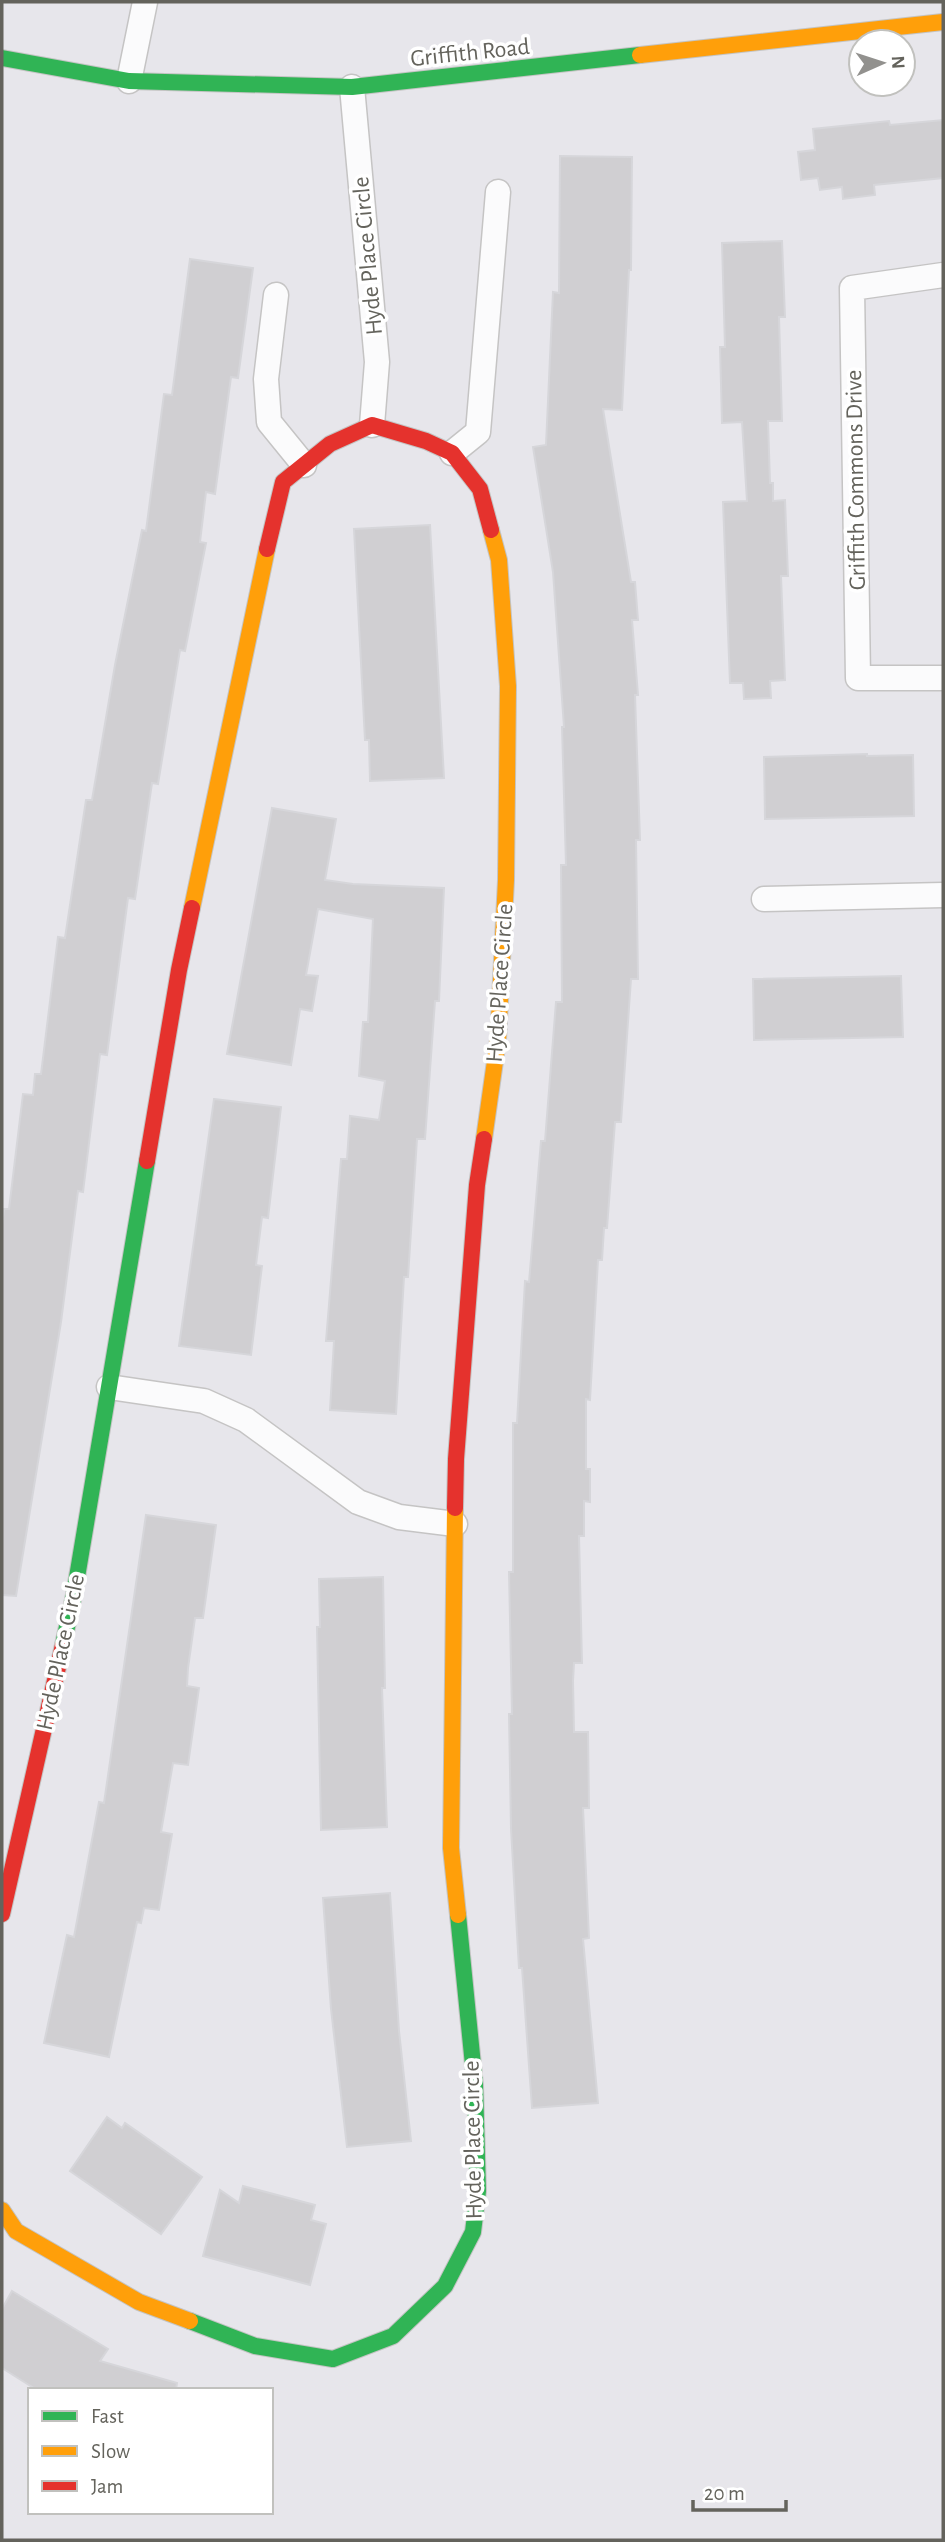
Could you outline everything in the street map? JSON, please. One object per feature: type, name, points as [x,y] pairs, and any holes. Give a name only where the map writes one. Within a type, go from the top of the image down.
[{"type":"street","points":[[129,81],[145,2]]},
{"type":"street","name":"Griffith Road","points":[[2,58],[129,81],[352,87],[943,22]]},
{"type":"street","name":"Hyde Place Circle","points":[[352,87],[377,362],[372,425]]},
{"type":"street","points":[[452,453],[478,432],[498,192]]},
{"type":"street","name":"Griffith Commons Drive","points":[[943,275],[852,288],[858,678],[943,678]]},
{"type":"street","points":[[276,295],[266,379],[269,422],[304,465]]},
{"type":"street","name":"Hyde Place Circle","points":[[2,1914],[74,1595],[179,970],[262,568],[283,482],[330,444],[372,425],[426,440],[452,453],[480,489],[499,560],[508,686],[506,880],[498,1040],[477,1185],[456,1459],[452,1849],[475,2085],[478,2191],[473,2232],[445,2286],[393,2336],[333,2359],[255,2346],[139,2302],[16,2231],[2,2210]]},
{"type":"street","points":[[764,899],[943,895]]},
{"type":"street","points":[[108,1387],[204,1401],[246,1420],[358,1502],[399,1517],[455,1524]]},
{"type":"building","points":[[943,120],[943,178],[874,185],[875,195],[843,199],[842,187],[820,190],[818,178],[801,180],[798,152],[815,150],[813,129],[889,121],[890,125]]},
{"type":"building","points":[[560,156],[632,157],[631,270],[622,410],[603,409],[631,582],[635,582],[638,620],[632,620],[638,695],[635,695],[640,840],[636,840],[638,979],[631,979],[621,1122],[615,1122],[607,1228],[604,1228],[602,1260],[598,1260],[590,1400],[586,1399],[586,1469],[590,1469],[590,1502],[584,1501],[584,1536],[579,1536],[582,1663],[574,1663],[573,1681],[574,1732],[588,1732],[589,1808],[583,1808],[589,1938],[583,1939],[598,2103],[532,2108],[522,1968],[519,1968],[511,1829],[509,1572],[513,1572],[513,1423],[517,1423],[525,1281],[529,1282],[541,1141],[545,1141],[556,1002],[562,1002],[561,865],[566,865],[564,727],[553,572],[533,447],[546,445],[553,292],[559,293]]},
{"type":"building","points":[[782,241],[785,317],[779,317],[782,421],[768,421],[773,501],[785,500],[788,576],[781,576],[785,680],[770,681],[771,698],[744,699],[743,683],[730,683],[723,502],[747,501],[742,422],[722,423],[720,347],[725,347],[722,243]]},
{"type":"building","points":[[190,259],[253,268],[238,378],[231,377],[215,494],[206,492],[200,542],[206,543],[185,651],[180,650],[158,784],[152,783],[135,899],[128,898],[107,1055],[100,1054],[83,1192],[78,1191],[61,1322],[16,1596],[2,1595],[4,1209],[9,1209],[23,1094],[33,1095],[35,1074],[41,1074],[58,937],[65,938],[86,800],[92,800],[142,530],[146,531],[164,394],[172,395]]},
{"type":"building","points":[[430,525],[444,778],[370,781],[369,740],[365,740],[354,529]]},
{"type":"building","points":[[913,755],[914,816],[765,819],[764,757]]},
{"type":"building","points":[[272,808],[336,819],[325,880],[353,884],[444,888],[439,1001],[435,1001],[425,1139],[417,1139],[408,1277],[404,1277],[396,1414],[330,1410],[334,1341],[326,1341],[341,1159],[347,1159],[350,1116],[379,1120],[385,1081],[359,1076],[363,1022],[368,1022],[373,919],[318,909],[306,975],[318,976],[312,1011],[300,1009],[291,1065],[227,1054]]},
{"type":"building","points":[[901,976],[903,1037],[754,1040],[753,979]]},
{"type":"building","points":[[214,1099],[281,1107],[268,1218],[262,1217],[256,1265],[262,1266],[251,1355],[179,1346]]},
{"type":"building","points":[[146,1515],[216,1525],[203,1618],[195,1618],[188,1668],[187,1686],[199,1688],[188,1765],[173,1763],[161,1832],[172,1834],[159,1910],[144,1908],[141,1923],[137,1922],[109,2057],[44,2043],[67,1935],[74,1937],[99,1802],[104,1803]]},
{"type":"building","points":[[383,1577],[385,1688],[382,1688],[387,1827],[321,1830],[317,1627],[320,1627],[319,1579]]},
{"type":"building","points":[[390,1893],[399,2031],[411,2141],[347,2147],[331,2009],[323,1898]]},
{"type":"building","points":[[107,2117],[122,2128],[125,2123],[202,2177],[161,2234],[70,2171]]},
{"type":"building","points":[[243,2186],[315,2205],[311,2220],[326,2224],[310,2285],[203,2256],[220,2190],[239,2203]]},
{"type":"building","points":[[12,2291],[108,2349],[100,2361],[177,2383],[176,2388],[34,2388],[2,2368],[2,2309]]},
{"type":"traffic: fast","points":[[2,58],[129,81],[352,87],[640,55]]},
{"type":"traffic: fast","points":[[63,1645],[74,1595],[147,1161]]},
{"type":"traffic: fast","points":[[190,2321],[255,2346],[333,2359],[393,2336],[445,2286],[473,2232],[478,2191],[475,2085],[458,1915]]},
{"type":"traffic: slow","points":[[640,55],[943,22]]},
{"type":"traffic: slow","points":[[484,1139],[498,1040],[506,880],[508,686],[499,560],[491,530]]},
{"type":"traffic: slow","points":[[192,908],[267,549]]},
{"type":"traffic: slow","points":[[455,1508],[451,1848],[458,1915]]},
{"type":"traffic: slow","points":[[2,2210],[16,2231],[139,2302],[190,2321]]},
{"type":"traffic: jam","points":[[267,549],[283,482],[330,444],[372,425],[426,441],[452,453],[480,489],[491,530]]},
{"type":"traffic: jam","points":[[147,1161],[192,908]]},
{"type":"traffic: jam","points":[[455,1508],[456,1459],[477,1185],[484,1139]]},
{"type":"traffic: jam","points":[[2,1914],[63,1645]]}]
